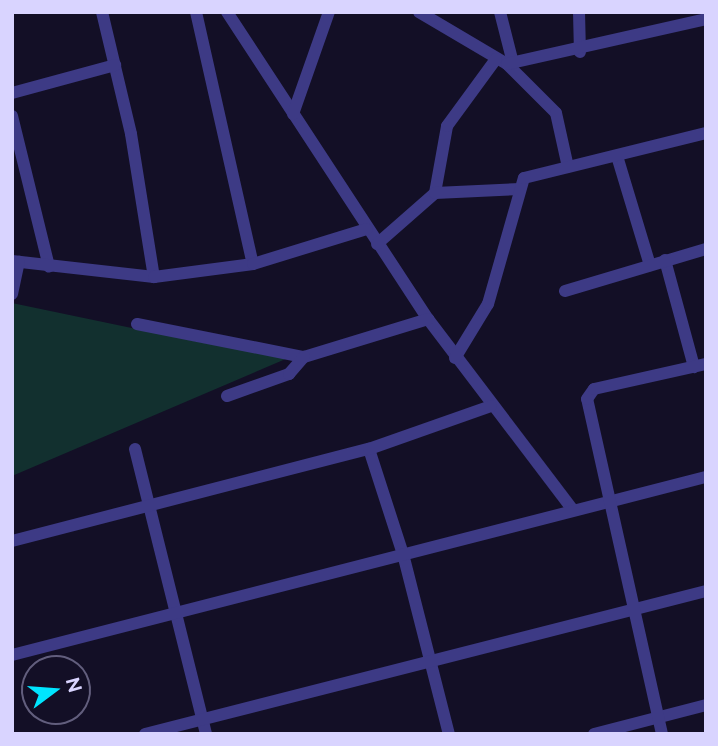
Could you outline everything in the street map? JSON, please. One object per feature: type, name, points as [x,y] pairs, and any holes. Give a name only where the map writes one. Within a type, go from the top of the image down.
[{"type":"street","points":[[102,12],[115,65],[154,276]]},
{"type":"street","points":[[195,12],[253,264]]},
{"type":"street","points":[[227,12],[366,229],[455,358],[572,509]]},
{"type":"street","points":[[293,114],[329,12]]},
{"type":"street","points":[[419,12],[506,62],[556,113],[568,167]]},
{"type":"street","points":[[499,12],[506,62]]},
{"type":"street","points":[[579,12],[580,52]]},
{"type":"street","points":[[435,193],[446,126],[506,62],[580,52],[706,19]]},
{"type":"street","points":[[12,93],[115,65]]},
{"type":"street","points":[[12,116],[49,267]]},
{"type":"street","points":[[455,358],[488,304],[520,189],[531,175],[706,133]]},
{"type":"street","points":[[617,156],[650,265]]},
{"type":"street","points":[[377,244],[435,193],[520,189]]},
{"type":"street","points":[[12,294],[16,261],[49,267],[154,276],[253,264],[366,229]]},
{"type":"street","points":[[565,291],[706,249]]},
{"type":"street","points":[[662,734],[607,501],[588,393],[700,365],[665,260]]},
{"type":"street","points":[[137,324],[304,357],[428,319]]},
{"type":"street","points":[[227,396],[289,374],[304,357]]},
{"type":"street","points":[[12,541],[150,502],[369,449],[491,406]]},
{"type":"street","points":[[135,449],[206,734]]},
{"type":"street","points":[[369,449],[404,554],[449,734]]},
{"type":"street","points":[[12,655],[572,509],[706,477]]},
{"type":"street","points":[[145,734],[706,590]]},
{"type":"street","points":[[594,734],[706,705]]},
{"type":"green space","points":[[12,303],[194,341],[288,358],[12,476]]}]
